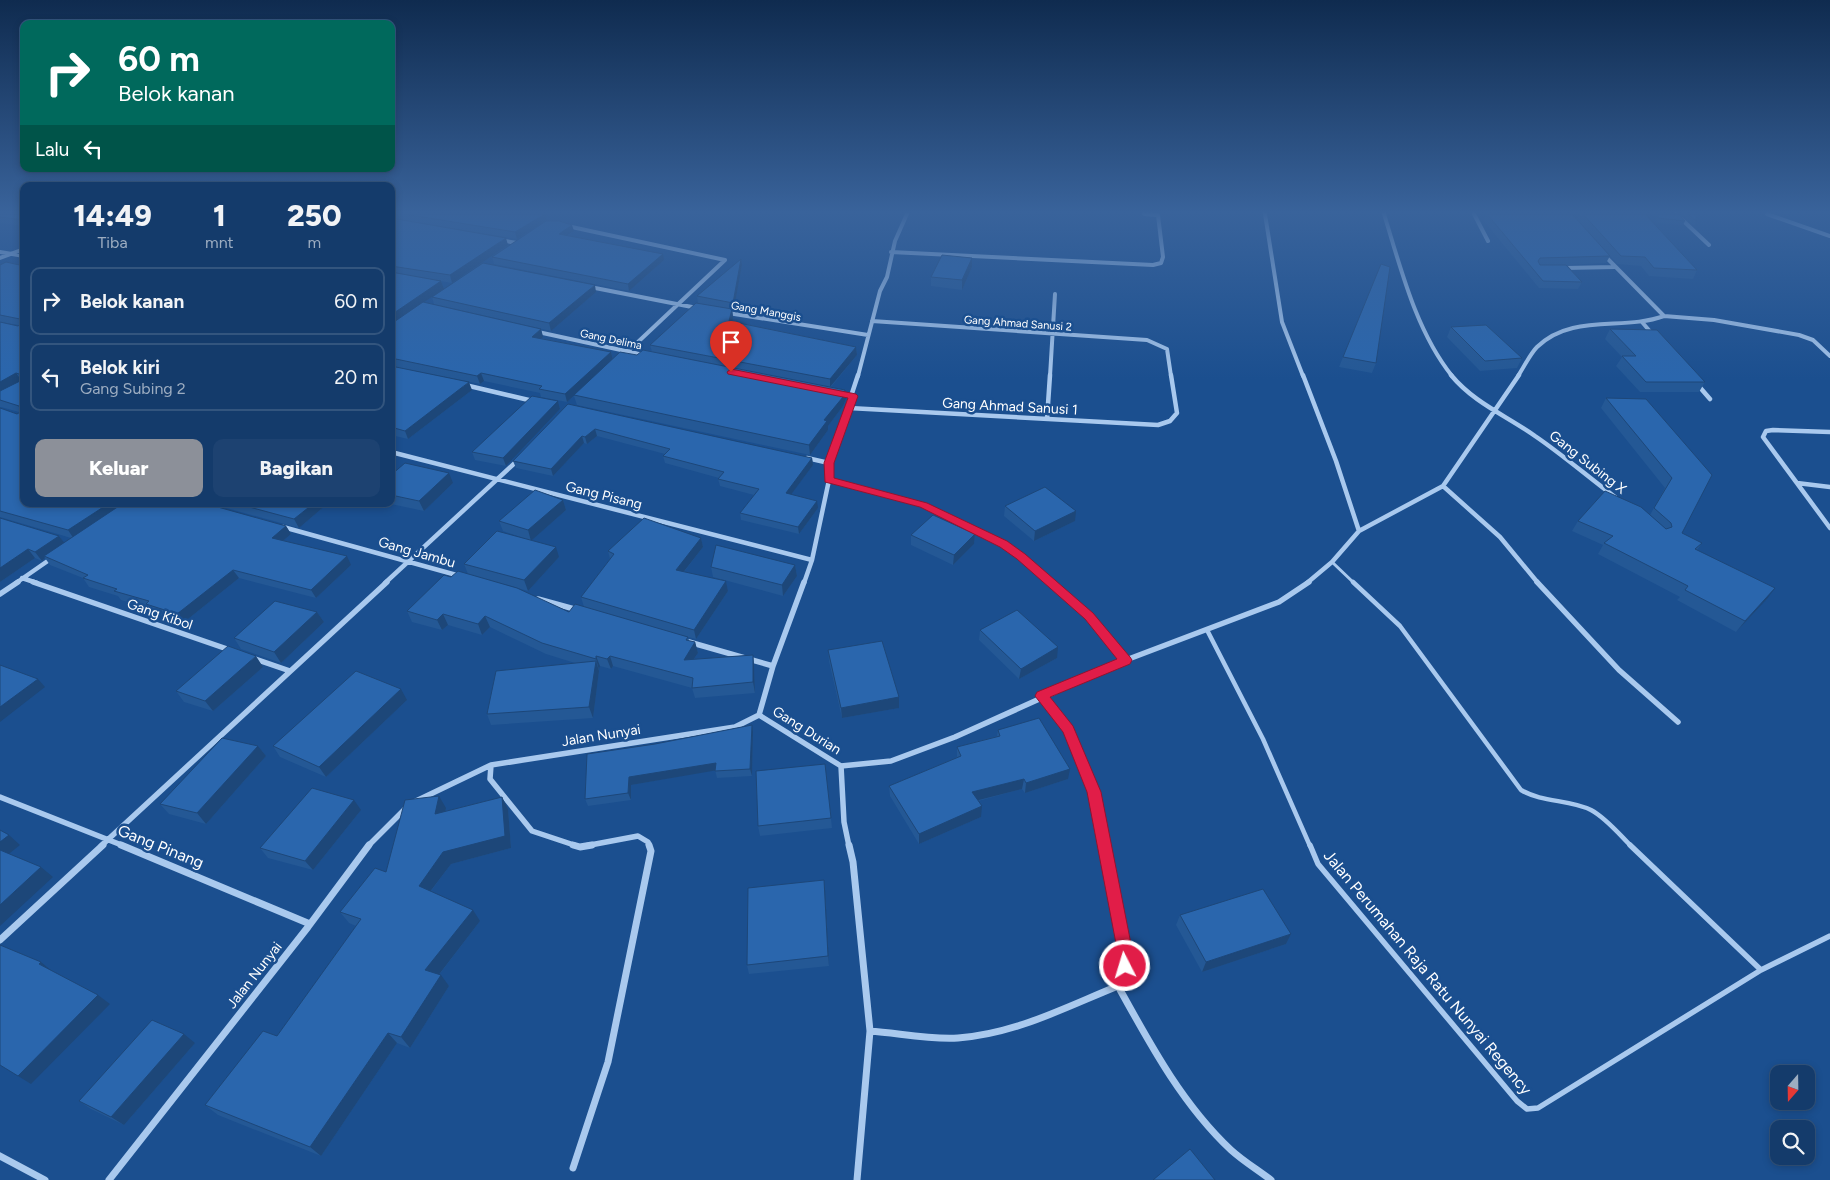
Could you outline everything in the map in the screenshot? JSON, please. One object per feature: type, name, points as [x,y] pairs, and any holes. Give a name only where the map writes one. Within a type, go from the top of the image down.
[{"type":"street","points":[[614,364],[718,269]]},
{"type":"street","points":[[759,715],[773,666],[812,560],[829,480],[829,463],[853,396],[880,291],[887,278],[888,269]]},
{"type":"street","points":[[1274,269],[1282,322],[1336,461],[1359,531]]},
{"type":"street","name":"Gang Subing X","points":[[1401,269],[1409,297],[1444,366],[1464,391],[1495,413],[1534,435],[1617,498]]},
{"type":"street","points":[[1616,269],[1664,316]]},
{"type":"street","points":[[581,285],[705,309]]},
{"type":"street","points":[[1047,419],[1055,294]]},
{"type":"street","name":"Gang Manggis","points":[[724,313],[868,336]]},
{"type":"street","points":[[857,1180],[870,1031],[853,862],[844,822],[841,766],[891,761],[955,737],[1042,696],[1126,660],[1279,602],[1305,585],[1332,562],[1359,531],[1443,486],[1495,413],[1532,354],[1554,336],[1579,325],[1642,322],[1664,316],[1714,320],[1799,335],[1813,340],[1830,356]]},
{"type":"street","name":"Gang Ahmad Sanusi 2","points":[[872,321],[1051,335],[1147,340],[1162,345],[1167,349],[1177,413],[1170,421]]},
{"type":"street","points":[[1642,322],[1655,336]]},
{"type":"street","name":"Gang Delima","points":[[531,330],[646,355]]},
{"type":"street","points":[[1692,378],[1710,399]]},
{"type":"street","points":[[456,384],[539,402]]},
{"type":"street","points":[[843,394],[853,396]]},
{"type":"street","name":"Gang Ahmad Sanusi 1","points":[[849,408],[1158,425],[1170,421]]},
{"type":"street","points":[[1830,432],[1774,430],[1763,434],[1764,442],[1797,482],[1830,528]]},
{"type":"street","name":"Gang Pisang","points":[[395,453],[812,560]]},
{"type":"street","points":[[802,457],[829,463]]},
{"type":"street","points":[[0,940],[290,671],[411,562],[520,458]]},
{"type":"street","points":[[829,480],[923,505],[1004,544],[1021,556],[1089,616],[1126,660]]},
{"type":"street","points":[[1797,482],[1830,487]]},
{"type":"street","points":[[1443,486],[1500,538],[1529,573],[1619,670],[1678,722]]},
{"type":"street","name":"Gang Jambu","points":[[272,524],[464,578]]},
{"type":"street","points":[[0,594],[59,553]]},
{"type":"street","name":"Gang Kibol","points":[[22,578],[234,652]]},
{"type":"street","points":[[528,596],[584,612]]},
{"type":"street","points":[[679,639],[773,666]]},
{"type":"street","points":[[244,655],[290,671]]},
{"type":"street","points":[[870,1031],[956,1038],[983,1035],[1018,1026],[1118,986],[1122,977],[1125,954],[1094,792],[1068,730],[1042,696]]},
{"type":"street","name":"Jalan Nunyai","points":[[109,1180],[310,924],[357,860],[398,813],[428,794],[491,765],[735,727],[759,715]]},
{"type":"street","name":"Gang Durian","points":[[759,715],[804,745],[841,766]]},
{"type":"street","points":[[491,765],[490,779],[532,831],[580,847],[638,836],[648,842],[651,851],[608,1062],[573,1168]]},
{"type":"street","name":"Gang Pinang","points":[[0,797],[193,873],[310,924]]},
{"type":"street","points":[[1118,986],[1150,1044],[1189,1102],[1231,1150],[1271,1180]]},
{"type":"street","points":[[0,1156],[45,1180]]},
{"type":"lane","points":[[1332,562],[1400,626],[1521,790],[1530,796],[1585,807],[1598,814],[1761,970]]},
{"type":"lane","name":"Jalan Perumahan Raja Ratu Nunyai Regency","points":[[1207,630],[1263,739],[1318,864],[1517,1101],[1527,1108],[1538,1108],[1761,970],[1830,936]]},
{"type":"building","points":[[0,269],[20,269],[20,319],[0,315]]},
{"type":"building","points":[[411,269],[459,269],[450,275]]},
{"type":"building","points":[[474,269],[514,269],[595,285],[549,323],[432,297]]},
{"type":"building","points":[[553,269],[645,269],[628,284]]},
{"type":"building","points":[[729,269],[739,269],[733,303],[697,296]]},
{"type":"building","points":[[935,269],[967,269],[962,280],[931,277]]},
{"type":"building","points":[[1379,269],[1390,269],[1376,363],[1343,357]]},
{"type":"building","points":[[1533,269],[1570,269],[1582,282],[1543,281]]},
{"type":"building","points":[[395,273],[441,281],[395,312]]},
{"type":"building","points":[[423,302],[541,329],[532,337],[611,352],[565,394],[539,389],[542,386],[481,373],[477,376],[395,359],[395,321]]},
{"type":"building","points":[[696,303],[732,309],[729,321],[856,347],[830,379],[650,345]]},
{"type":"building","points":[[0,322],[18,326],[20,324],[20,374],[16,373],[0,382]]},
{"type":"building","points":[[1486,325],[1522,358],[1485,361],[1451,327]]},
{"type":"building","points":[[1610,329],[1657,330],[1705,382],[1646,382],[1622,356],[1636,356]]},
{"type":"building","points":[[643,350],[845,390],[843,397],[824,420],[827,421],[809,445],[574,395],[620,352],[637,355]]},
{"type":"building","points":[[395,367],[469,382],[405,431],[395,428]]},
{"type":"building","points":[[20,381],[20,408],[0,400],[0,391]]},
{"type":"building","points":[[532,396],[558,401],[503,458],[472,452]]},
{"type":"building","points":[[1606,398],[1646,399],[1712,475],[1682,533],[1702,543],[1695,549],[1775,588],[1745,621],[1685,590],[1688,586],[1604,543],[1613,536],[1578,521],[1605,491],[1641,507],[1666,529],[1672,527],[1671,523],[1654,508],[1672,478]]},
{"type":"building","points":[[568,404],[812,458],[786,493],[817,501],[798,527],[740,513],[759,489],[718,479],[724,472],[663,456],[670,449],[595,429],[585,437],[582,436],[551,469],[513,461]]},
{"type":"building","points":[[0,408],[17,414],[20,412],[20,507],[103,507],[68,530],[0,511]]},
{"type":"building","points":[[405,463],[449,473],[419,501],[395,496],[395,472]]},
{"type":"building","points":[[1045,487],[1076,511],[1035,531],[1005,506]]},
{"type":"building","points":[[535,490],[563,500],[528,530],[499,521]]},
{"type":"building","points":[[118,507],[218,507],[286,526],[272,538],[347,556],[311,590],[233,570],[177,614],[146,604],[149,601],[114,591],[117,589],[83,578],[88,575],[44,556]]},
{"type":"building","points":[[249,507],[309,507],[294,519]]},
{"type":"building","points":[[933,515],[975,534],[954,555],[911,535]]},
{"type":"building","points":[[0,518],[59,536],[35,552],[28,549],[0,568]]},
{"type":"building","points":[[644,518],[701,538],[676,570],[726,581],[694,630],[581,597],[614,554],[608,551]]},
{"type":"building","points":[[497,531],[556,547],[524,580],[464,564]]},
{"type":"building","points":[[716,545],[795,565],[782,585],[711,567]]},
{"type":"building","points":[[458,571],[517,588],[569,612],[575,604],[688,637],[686,640],[695,642],[684,660],[753,655],[753,682],[692,688],[693,678],[610,656],[607,659],[596,656],[596,659],[542,643],[485,616],[478,624],[443,614],[437,620],[407,611],[444,575],[451,577]]},
{"type":"building","points":[[275,601],[317,612],[274,652],[234,638]]},
{"type":"building","points":[[1017,610],[1058,647],[1021,669],[980,630]]},
{"type":"building","points":[[882,641],[899,697],[841,708],[828,650]]},
{"type":"building","points":[[228,646],[256,656],[205,701],[176,691]]},
{"type":"building","points":[[596,661],[589,707],[487,714],[496,671]]},
{"type":"building","points":[[0,665],[38,679],[0,707]]},
{"type":"building","points":[[356,671],[401,689],[319,767],[273,746]]},
{"type":"building","points":[[1039,718],[1070,769],[1026,783],[1024,779],[972,792],[982,806],[919,834],[889,786],[961,756],[957,747],[1000,736],[998,730]]},
{"type":"building","points":[[752,725],[750,769],[715,771],[716,763],[629,777],[628,793],[585,799],[587,754],[655,744]]},
{"type":"building","points":[[222,738],[258,746],[197,813],[160,804]]},
{"type":"building","points":[[825,764],[831,818],[758,826],[756,771]]},
{"type":"building","points":[[312,788],[354,800],[305,861],[260,848]]},
{"type":"building","points":[[439,796],[435,814],[502,797],[505,836],[443,852],[419,886],[473,910],[425,970],[441,975],[401,1037],[388,1033],[310,1147],[205,1105],[263,1031],[277,1036],[361,919],[340,912],[375,868],[386,872],[405,800]]},
{"type":"building","points":[[0,830],[9,835],[0,842]]},
{"type":"building","points":[[0,850],[41,867],[0,905]]},
{"type":"building","points":[[824,880],[828,956],[747,965],[748,888]]},
{"type":"building","points":[[1263,889],[1291,934],[1206,962],[1180,915]]},
{"type":"building","points":[[0,945],[41,962],[39,964],[98,995],[18,1076],[0,1065]]},
{"type":"building","points":[[152,1020],[184,1034],[111,1117],[79,1101]]},
{"type":"building","points":[[1190,1149],[1215,1180],[1153,1180]]},
{"type":"route","points":[[731,372],[853,396],[829,463],[829,480],[923,505],[1004,544],[1021,556],[1089,616],[1126,660],[1042,696],[1068,730],[1084,764],[1094,792],[1125,954],[1125,966]]}]
